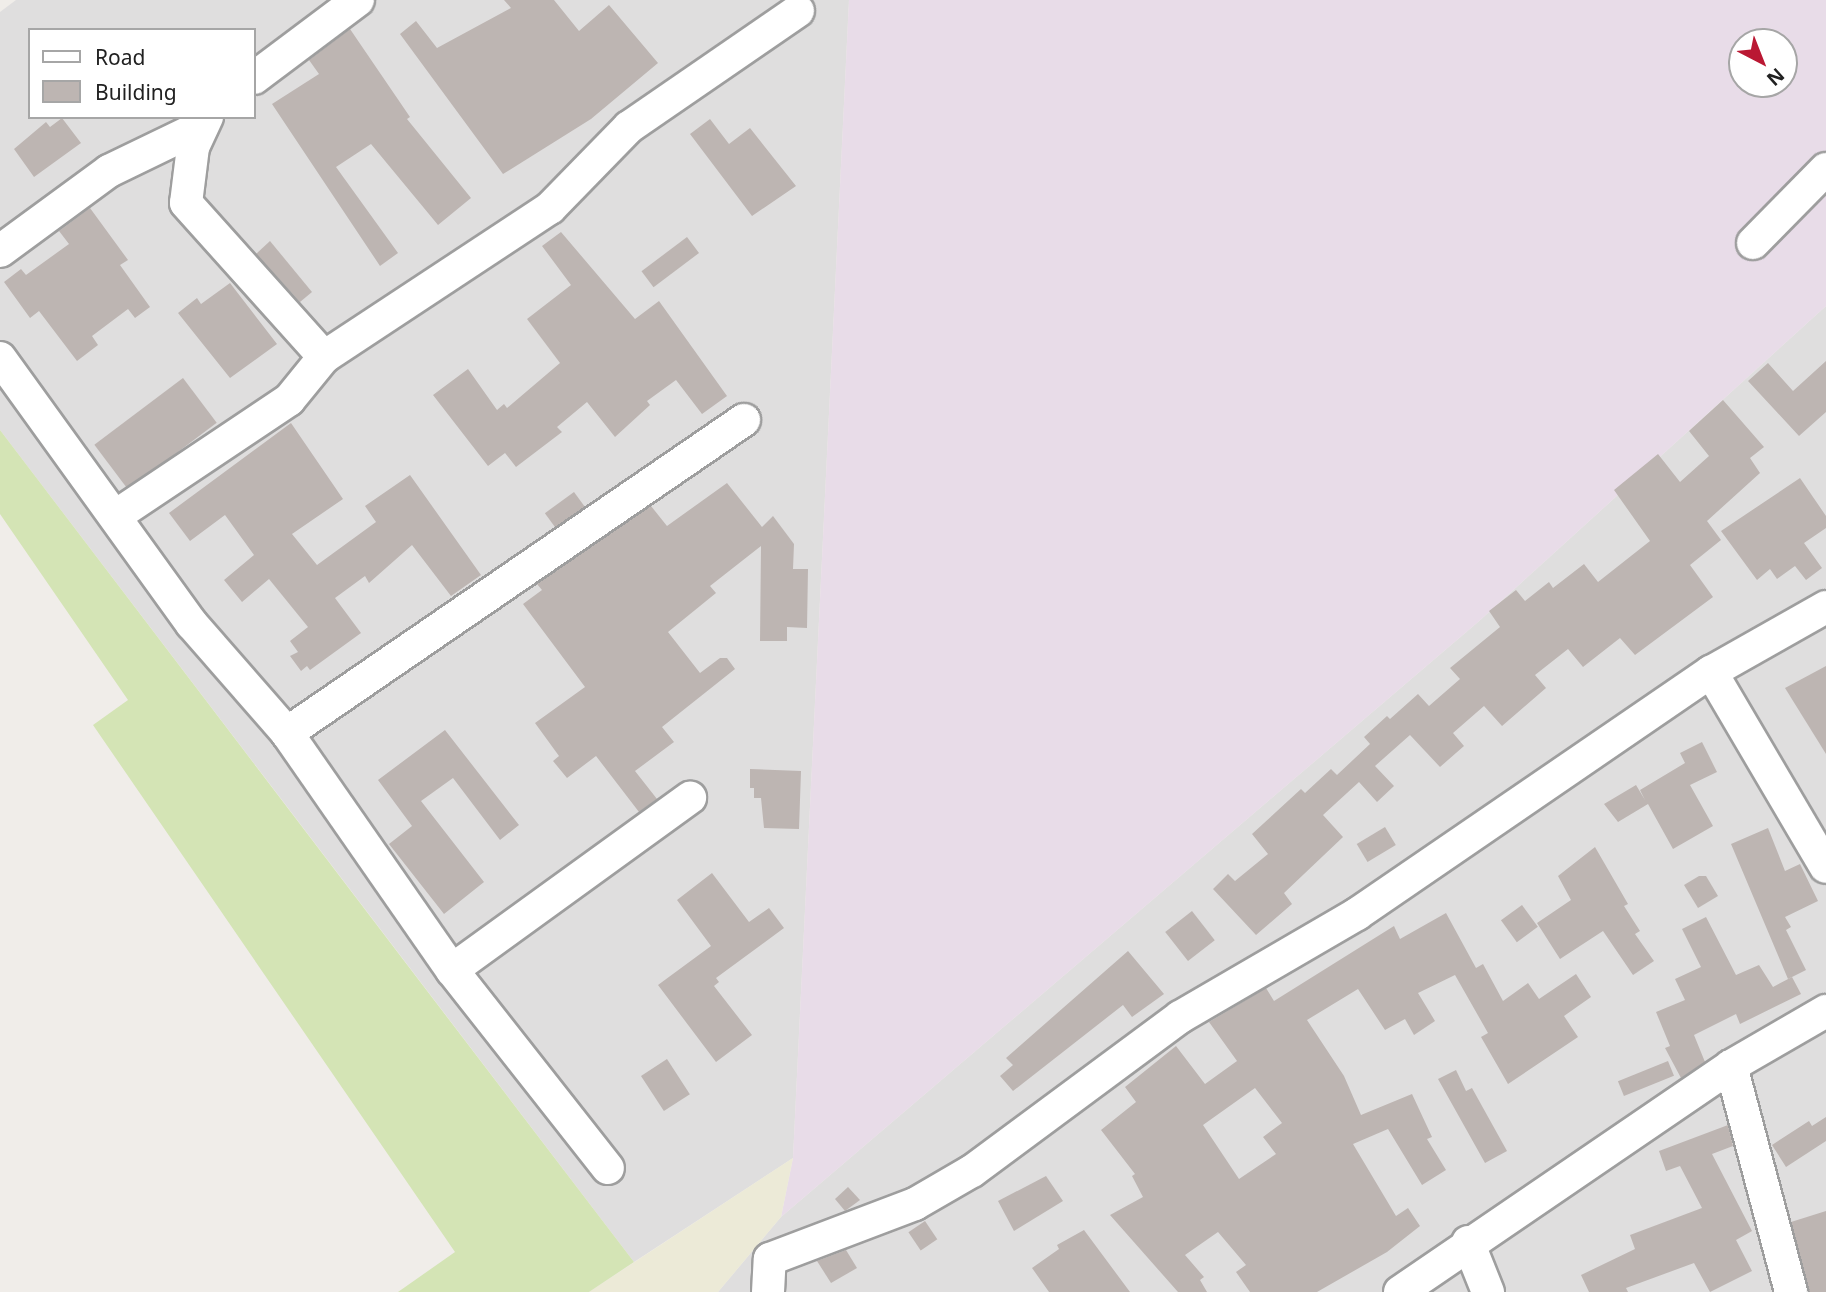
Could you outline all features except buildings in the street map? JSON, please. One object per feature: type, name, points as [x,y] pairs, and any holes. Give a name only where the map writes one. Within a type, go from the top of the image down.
[{"type":"street","points":[[256,76],[358,0]]},
{"type":"street","points":[[117,515],[289,400],[324,357],[550,208],[629,127],[798,11]]},
{"type":"street","points":[[203,122],[186,203],[324,357]]},
{"type":"street","points":[[0,251],[109,171],[203,122]]},
{"type":"street","points":[[1753,243],[1826,169]]},
{"type":"street","points":[[0,358],[117,515],[209,647],[287,733],[452,970],[608,1168]]},
{"type":"street","points":[[287,733],[744,420]]},
{"type":"street","points":[[768,1292],[770,1259],[915,1204],[972,1171],[1180,1017],[1357,914],[1711,672],[1826,607]]},
{"type":"street","points":[[1711,672],[1826,867]]},
{"type":"street","points":[[452,970],[690,798]]},
{"type":"street","points":[[1400,1292],[1468,1242],[1731,1066],[1826,1011]]},
{"type":"street","points":[[1731,1066],[1791,1292]]},
{"type":"street","points":[[1468,1242],[1488,1292]]},
{"type":"shaded area","points":[[16,0],[849,0],[793,1158],[634,1262],[0,430],[0,12]]},
{"type":"shaded area","points":[[849,0],[1826,0],[1826,306],[1478,622],[781,1217],[793,1158]]},
{"type":"shaded area","points":[[1826,306],[1826,1292],[718,1292],[781,1217],[1478,622]]},
{"type":"shaded area","points":[[793,1158],[781,1217],[718,1292],[589,1292]]},
{"type":"green space","points":[[0,430],[634,1262],[589,1292],[398,1292],[455,1252],[93,725],[128,700],[0,514]]}]
